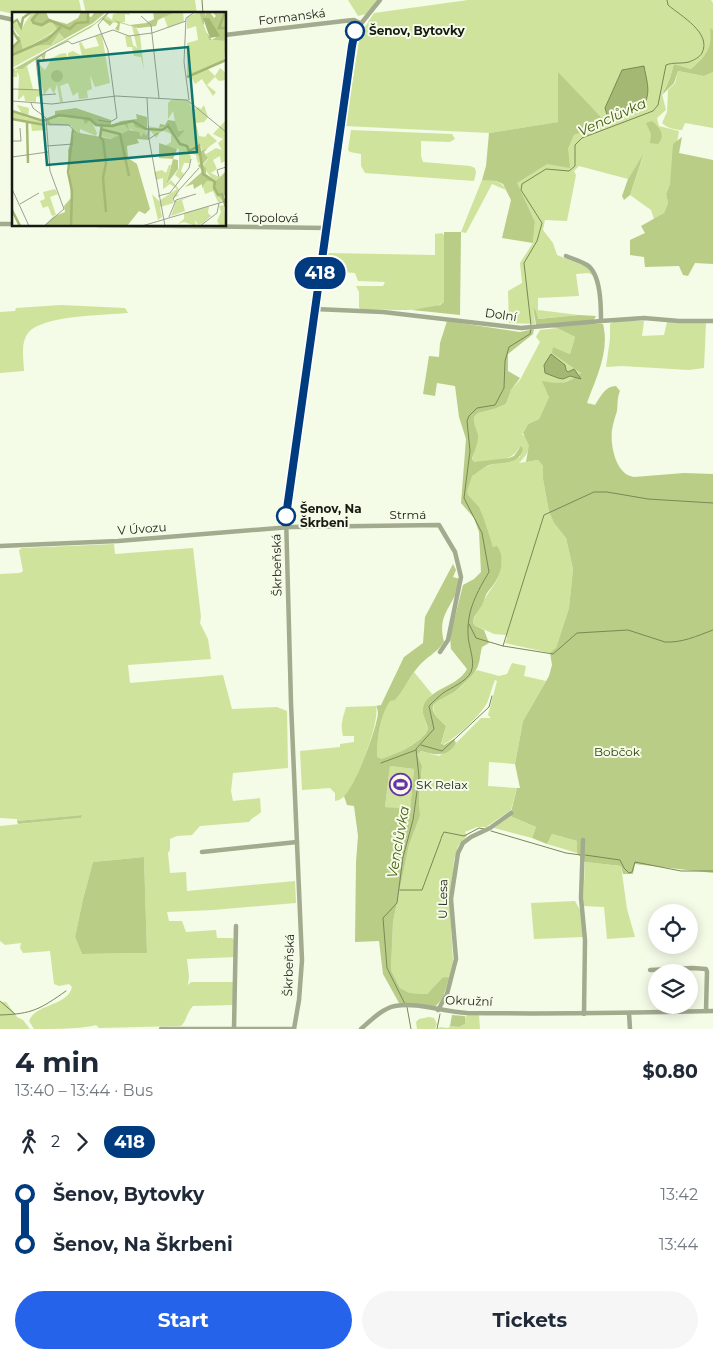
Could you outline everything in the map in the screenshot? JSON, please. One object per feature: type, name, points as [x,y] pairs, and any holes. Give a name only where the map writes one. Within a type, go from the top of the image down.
[{"type":"street","points":[[360,23],[380,0]]},
{"type":"street","name":"Formanská","points":[[226,35],[344,20],[354,20],[360,23]]},
{"type":"street","name":"Škrbeňská","points":[[294,1029],[299,1000],[302,960],[286,528],[287,506],[352,46],[360,23]]},
{"type":"street","name":"Topolová","points":[[174,226],[326,228]]},
{"type":"street","points":[[566,256],[588,265],[595,274],[601,303],[601,321]]},
{"type":"street","name":"Dolní","points":[[315,309],[383,312],[528,328],[644,318],[713,321]]},
{"type":"street","name":"Strmá","points":[[286,528],[439,525],[455,552],[461,577],[448,640],[440,652]]},
{"type":"street","name":"V Úvozu","points":[[0,546],[118,541],[286,528]]},
{"type":"street","name":"U Lesa","points":[[438,1010],[449,990],[456,959],[451,899],[455,861],[463,843],[471,836],[490,828],[511,813]]},
{"type":"street","points":[[584,840],[581,898],[585,940],[584,1014]]},
{"type":"street","points":[[202,852],[297,842]]},
{"type":"street","points":[[234,1029],[236,926]]},
{"type":"street","points":[[698,968],[706,969],[707,972],[706,1011]]},
{"type":"street","name":"Okružní","points":[[361,1029],[393,1006],[405,1005],[466,1013],[584,1014],[713,1011]]},
{"type":"street","points":[[629,1013],[630,1029]]},
{"type":"street","points":[[161,1029],[294,1029]]},
{"type":"shaded area","points":[[0,0],[79,0],[82,12],[12,12],[12,14],[0,11]]},
{"type":"shaded area","points":[[83,0],[195,0],[197,12],[86,12]]},
{"type":"shaded area","points":[[348,0],[378,0],[366,14],[358,16]]},
{"type":"shaded area","points":[[468,0],[711,0],[713,3],[713,30],[711,29],[710,48],[701,61],[691,69],[674,64],[662,94],[666,110],[657,118],[659,126],[679,131],[670,184],[666,194],[668,203],[664,213],[654,219],[651,210],[630,195],[644,154],[628,179],[579,166],[574,171],[576,175],[567,221],[545,220],[543,230],[553,243],[557,255],[587,267],[593,275],[588,273],[576,274],[579,296],[538,298],[538,310],[579,315],[537,319],[536,311],[533,308],[535,324],[509,323],[508,291],[522,283],[520,263],[533,243],[535,222],[516,183],[568,149],[574,135],[609,122],[601,117],[558,73],[559,122],[489,133],[345,126],[360,35],[374,13]]},
{"type":"shaded area","points":[[678,71],[704,76],[713,72],[713,128],[685,123],[682,130],[680,130],[662,123],[667,112],[668,90],[675,83]]},
{"type":"shaded area","points":[[351,130],[452,134],[455,139],[450,142],[421,141],[423,162],[470,166],[475,168],[474,181],[365,173],[361,166],[361,154],[348,150]]},
{"type":"shaded area","points":[[482,180],[499,182],[506,190],[492,184],[466,233],[461,232]]},
{"type":"shaded area","points":[[442,233],[444,235],[445,298],[444,302],[437,306],[404,310],[360,309],[359,292],[356,286],[383,286],[385,282],[358,281],[355,273],[327,271],[324,268],[327,253],[435,255],[435,234]]},
{"type":"shaded area","points":[[61,305],[125,308],[128,313],[60,319],[35,327],[28,333],[24,342],[24,371],[0,373],[0,312],[15,311],[16,308]]},
{"type":"shaded area","points":[[614,321],[644,321],[642,336],[664,335],[667,322],[706,323],[704,368],[689,370],[622,366],[606,367],[610,324]]},
{"type":"shaded area","points":[[557,328],[575,337],[570,354],[553,347],[581,373],[571,380],[559,384],[549,397],[539,419],[528,424],[522,434],[528,440],[529,449],[519,463],[538,460],[543,466],[543,479],[549,512],[554,523],[566,538],[573,569],[569,608],[556,648],[550,653],[505,643],[506,635],[494,634],[474,625],[478,609],[498,578],[502,560],[490,541],[478,506],[467,493],[467,484],[471,477],[486,467],[520,457],[519,448],[516,453],[506,459],[477,463],[472,461],[478,434],[473,424],[474,417],[478,413],[506,404],[511,390],[520,380],[540,342],[536,337],[540,330]]},
{"type":"shaded area","points":[[114,544],[115,554],[193,548],[201,617],[200,623],[208,639],[211,659],[128,665],[130,683],[223,675],[232,709],[277,707],[287,711],[288,768],[233,773],[231,791],[233,801],[260,798],[261,812],[249,822],[200,826],[192,835],[177,836],[170,839],[170,850],[168,853],[170,873],[186,872],[187,891],[295,881],[296,903],[167,912],[169,921],[182,921],[186,932],[216,930],[217,938],[232,938],[235,940],[235,957],[187,959],[188,985],[191,982],[234,982],[234,1005],[193,1006],[181,1026],[99,1028],[96,1025],[75,1028],[34,1029],[29,1021],[38,1011],[64,998],[72,987],[69,984],[59,986],[54,984],[50,951],[23,953],[20,948],[21,943],[5,945],[0,941],[0,826],[81,818],[82,815],[17,821],[17,819],[0,818],[0,574],[20,573],[23,571],[19,550],[22,548]],"holes":[[[144,857],[147,953],[82,954],[75,937],[93,862]]]},
{"type":"shaded area","points":[[512,663],[526,666],[524,676],[546,681],[523,721],[515,764],[489,762],[488,786],[517,788],[511,810],[486,827],[477,827],[465,832],[467,836],[458,846],[454,860],[450,908],[453,961],[449,978],[442,978],[427,994],[410,993],[400,988],[391,970],[393,922],[409,845],[420,816],[419,799],[422,766],[417,754],[420,751],[439,756],[454,746],[481,718],[491,718],[488,715],[497,681],[495,680],[487,703],[479,714],[461,732],[443,745],[441,745],[446,726],[436,716],[433,709],[440,698],[457,690],[477,670],[499,676],[507,674]]},
{"type":"shaded area","points":[[414,672],[432,694],[424,707],[428,729],[415,744],[381,760],[377,757],[377,750],[378,735],[384,713],[390,700],[395,700]]},
{"type":"shaded area","points":[[376,706],[372,737],[357,775],[347,794],[335,801],[335,793],[330,788],[302,790],[300,751],[340,747],[340,744],[354,742],[354,736],[343,736],[342,732],[346,707]]},
{"type":"shaded area","name":"SK Relax","points":[[390,766],[414,769],[410,810],[385,807]]},
{"type":"shaded area","points":[[510,816],[536,827],[532,838],[494,828]]},
{"type":"shaded area","points":[[552,834],[577,841],[577,853],[547,844]]},
{"type":"shaded area","points":[[585,862],[621,866],[627,909],[635,937],[607,939],[604,907],[583,906]]},
{"type":"shaded area","points":[[575,901],[580,910],[583,937],[534,939],[531,903]]},
{"type":"shaded area","points":[[0,1002],[6,1002],[17,1017],[23,1020],[30,1029],[0,1029]]},
{"type":"shaded area","points":[[467,1015],[479,1015],[480,1029],[437,1029],[450,1026],[459,1027],[465,1024]]},
{"type":"shaded area","points":[[434,1018],[437,1024],[435,1029],[417,1029],[416,1022],[419,1019]]},
{"type":"green space","points":[[710,28],[713,30],[713,72],[704,76],[678,71],[674,83],[662,95],[674,64],[691,69],[707,52],[711,35]]},
{"type":"green space","points":[[558,72],[601,117],[610,122],[574,135],[568,149],[570,168],[547,164],[517,183],[535,222],[533,243],[502,238],[511,200],[503,184],[496,181],[482,180],[486,166],[489,133],[558,122]]},
{"type":"green space","points":[[652,121],[662,135],[658,144],[650,143],[651,134],[646,123]]},
{"type":"green space","points":[[682,137],[679,153],[713,160],[713,264],[695,263],[688,276],[683,275],[679,266],[645,267],[644,257],[630,255],[630,240],[645,233],[641,226],[664,213],[668,203],[666,194],[670,184],[673,144]]},
{"type":"green space","points":[[644,153],[630,195],[624,200],[622,196],[628,179]]},
{"type":"green space","points":[[444,232],[461,232],[460,315],[412,310],[440,305],[444,302]]},
{"type":"green space","name":"Bobčok","points":[[533,307],[538,319],[579,315],[596,316],[592,323],[603,324],[605,344],[603,354],[587,403],[595,405],[604,392],[612,386],[616,386],[620,391],[612,428],[612,444],[616,459],[623,471],[634,477],[684,473],[713,474],[713,873],[635,864],[633,874],[623,874],[621,866],[585,862],[577,853],[577,841],[552,834],[547,844],[532,838],[536,827],[510,816],[517,788],[520,788],[515,764],[523,721],[549,676],[552,665],[550,653],[556,648],[569,608],[573,569],[566,538],[554,523],[549,512],[543,479],[543,466],[538,460],[526,462],[529,445],[523,433],[528,424],[539,419],[549,397],[542,381],[563,383],[581,373],[552,353],[553,347],[570,354],[575,337],[557,328],[536,325]]},
{"type":"green space","points":[[447,321],[520,332],[534,329],[533,334],[508,354],[508,371],[520,378],[511,390],[506,404],[478,413],[474,417],[478,437],[472,459],[474,462],[509,458],[514,456],[521,446],[523,449],[515,460],[490,465],[472,476],[467,491],[468,495],[479,507],[493,547],[497,546],[502,560],[499,575],[487,593],[474,620],[474,625],[484,630],[489,643],[482,647],[478,665],[472,675],[456,690],[434,705],[434,713],[446,726],[441,744],[444,745],[454,739],[456,743],[453,748],[440,754],[421,751],[417,754],[422,766],[419,799],[420,816],[409,845],[393,922],[391,970],[400,988],[410,993],[427,994],[442,978],[449,978],[443,998],[434,1008],[399,1003],[383,974],[379,941],[355,942],[358,836],[354,806],[347,805],[344,796],[354,781],[370,743],[377,721],[378,713],[376,706],[381,705],[404,657],[423,643],[425,617],[453,564],[456,570],[453,577],[460,579],[455,596],[444,616],[442,632],[444,642],[418,667],[395,700],[390,701],[380,728],[377,757],[381,759],[394,755],[421,739],[428,729],[423,713],[424,705],[433,694],[456,681],[467,669],[451,649],[450,636],[463,585],[474,579],[481,572],[479,532],[474,518],[461,503],[466,439],[459,417],[455,386],[437,383],[435,396],[423,394],[429,356],[439,357],[440,343]],"holes":[[[390,766],[414,769],[410,809],[385,807]]]},
{"type":"green space","points":[[82,815],[81,818],[18,824],[17,821]]},
{"type":"green space","points":[[144,857],[147,953],[82,954],[75,937],[93,862]]},
{"type":"green space","points":[[452,1015],[465,1016],[465,1024],[459,1027],[450,1026]]},
{"type":"water","points":[[644,66],[648,89],[645,103],[612,118],[608,118],[605,108],[622,70]]},
{"type":"water","points":[[551,354],[565,365],[568,372],[574,369],[581,379],[570,376],[563,379],[545,373],[544,365]]},
{"type":"waterway","points":[[202,0],[203,12]]},
{"type":"waterway","name":"Venclůvka","points":[[531,325],[524,263],[537,241],[542,223],[521,190],[522,184],[546,169],[569,171],[575,166],[575,145],[582,138],[653,111],[658,105],[666,65],[689,62],[702,53],[704,46],[699,32],[668,5],[667,0]]},
{"type":"waterway","name":"Venclůvka","points":[[405,1004],[387,968],[383,918],[397,903],[403,857],[413,820],[419,777],[416,749],[434,729],[429,706],[443,693],[466,679],[471,672],[473,663],[468,639],[469,617],[477,594],[489,572],[482,533],[464,498],[470,451],[467,421],[477,408],[495,405],[504,388],[505,361],[509,347],[530,334],[531,329]]},
{"type":"waterway","points":[[503,646],[544,515],[594,492],[607,492],[648,499],[713,503]]},
{"type":"waterway","points":[[469,624],[476,638],[503,646],[553,654],[577,633],[628,630],[665,642],[671,642],[689,639],[713,630]]},
{"type":"waterway","points":[[421,745],[442,751],[489,707],[492,696]]},
{"type":"waterway","points":[[381,763],[416,750]]},
{"type":"waterway","name":"Bobčok","points":[[441,838],[444,832],[464,836],[479,828],[484,829]]},
{"type":"waterway","name":"Bobčok","points":[[491,831],[566,853],[581,855]]},
{"type":"waterway","name":"Bobčok","points":[[400,890],[422,890],[441,839]]},
{"type":"waterway","name":"Bobčok","points":[[585,855],[620,860],[629,873],[632,872],[635,862],[681,871],[713,871]]},
{"type":"waterway","points":[[0,1015],[29,1012],[66,991]]},
{"type":"waterway","points":[[0,1001],[15,1014]]},
{"type":"waterway","name":"Venclůvka","points":[[407,1007],[411,1029]]},
{"type":"waterway","points":[[437,1029],[440,1014]]},
{"type":"bus line","name":"418","points":[[286,516],[355,31]]},
{"type":"place","name":"Šenov, Bytovky","points":[[355,31]]},
{"type":"place","name":"Šenov, Na Škrbeni","points":[[286,516]]},
{"type":"place","name":"SK Relax","points":[[400,785]]}]
